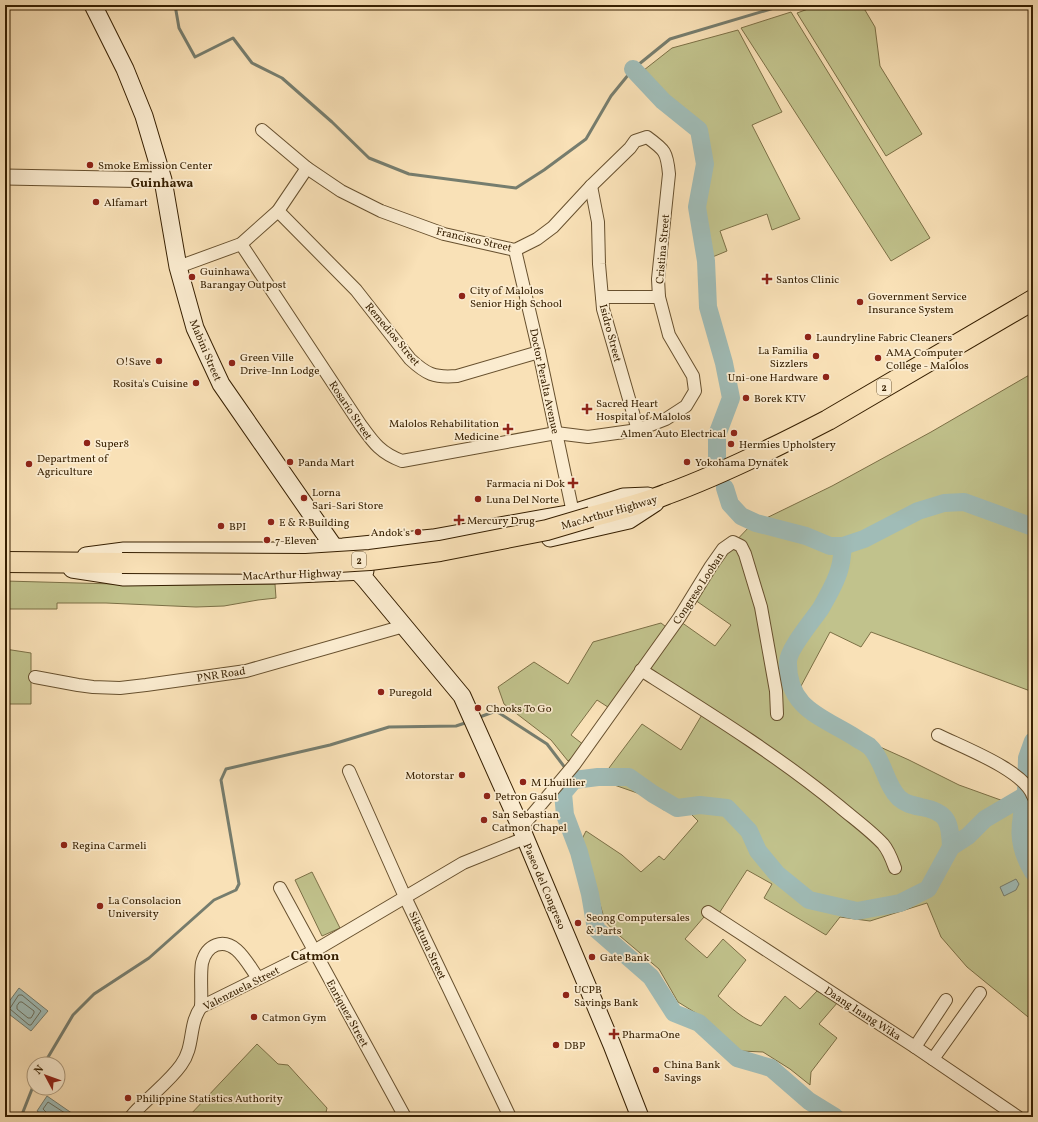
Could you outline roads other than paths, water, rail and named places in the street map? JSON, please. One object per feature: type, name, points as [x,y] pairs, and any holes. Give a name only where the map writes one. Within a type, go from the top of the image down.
[{"type":"highway","name":"MacArthur Highway","points":[[5,562],[306,564],[370,560],[440,551],[548,530],[582,515],[666,495],[730,467],[828,420],[1033,300]]},
{"type":"main road","name":"Mabini Street","points":[[93,5],[125,69],[142,110],[163,180],[178,267],[195,328],[221,384],[334,547],[358,572]]},
{"type":"main road","name":"MacArthur Highway","points":[[27,563],[124,577],[274,575],[358,572],[441,560],[539,541],[629,520],[666,495]]},
{"type":"main road","name":"MacArthur Highway","points":[[27,563],[124,551],[275,551],[334,547],[433,538],[582,515]]},
{"type":"main road","name":"Paseo del Congreso","points":[[358,572],[454,684],[462,696],[523,833],[612,1045],[640,1117]]},
{"type":"street","name":"Francisco Street","points":[[262,130],[307,168],[341,192],[380,211],[444,234],[515,250],[537,239],[553,227],[591,186],[630,148],[635,141],[648,137]]},
{"type":"street","name":"Cristina Street","points":[[648,137],[661,147],[665,152],[667,159],[669,174],[658,279],[659,297],[669,335],[693,376],[695,391],[686,406]]},
{"type":"street","points":[[178,267],[241,244],[278,212],[307,168]]},
{"type":"street","points":[[5,176],[163,180]]},
{"type":"street","name":"Isidro Street","points":[[591,186],[598,222],[598,264],[603,309],[638,430]]},
{"type":"street","name":"Remedios Street","points":[[278,212],[356,290],[419,368],[431,374],[444,377],[456,376],[539,352]]},
{"type":"street","name":"Rosario Street","points":[[241,244],[373,443],[389,456],[402,461],[556,432],[588,436],[638,430],[666,419],[686,406]]},
{"type":"street","name":"Doctor Peralta Avenue","points":[[515,250],[556,432],[582,515]]},
{"type":"street","points":[[602,297],[659,297]]},
{"type":"street","name":"Congreso Looban","points":[[523,833],[574,765],[679,618],[711,566],[724,549],[733,542],[741,546],[745,554],[761,607],[776,691],[777,714]]},
{"type":"street","name":"PNR Road","points":[[35,677],[78,686],[120,688],[146,685],[246,670],[404,626]]},
{"type":"street","points":[[641,670],[745,736],[827,796],[879,840],[889,854],[895,868]]},
{"type":"street","points":[[938,735],[1002,766],[1018,776],[1032,794]]},
{"type":"street","name":"Sikatuna Street","points":[[349,771],[405,897],[510,1117]]},
{"type":"street","name":"Valenzuela Street","points":[[131,1117],[181,1066],[188,1054],[193,1023],[196,1014],[201,1007],[314,951],[463,863],[523,833]]},
{"type":"street","name":"Enriquez Street","points":[[280,888],[405,1117]]},
{"type":"street","name":"Daang Inang Wika","points":[[708,912],[915,1047],[1018,1117]]},
{"type":"street","points":[[201,1007],[202,965],[207,951],[215,945],[224,943],[232,945],[245,959],[258,978]]},
{"type":"street","points":[[933,1059],[980,993]]},
{"type":"street","points":[[915,1047],[946,1000]]},
{"type":"water","points":[[1016,879],[1019,884],[1016,890],[1004,896],[1000,887]]},
{"type":"water","points":[[19,988],[48,1011],[31,1031],[5,1011],[5,1007]]},
{"type":"water","points":[[47,1096],[76,1116],[46,1117],[37,1111]]},
{"type":"waterway","points":[[175,5],[179,28],[195,57],[233,38],[252,63],[282,78],[332,122],[369,158],[409,174],[516,188],[544,170],[586,139],[611,96],[633,69],[670,39],[784,5]]},
{"type":"waterway","points":[[873,5],[875,8],[899,7],[905,5]]},
{"type":"waterway","points":[[633,69],[663,101],[699,130],[705,164],[697,207],[706,261],[708,307],[724,363],[731,398],[717,435],[717,457]]},
{"type":"waterway","points":[[725,488],[730,504],[741,516],[756,523],[806,536],[830,546],[843,546],[864,539],[918,511],[944,503],[964,502],[1033,527]]},
{"type":"waterway","points":[[843,546],[840,567],[832,588],[821,608],[796,642],[789,656],[789,678],[800,701],[809,710],[869,746],[878,758],[894,792],[899,798],[909,804],[930,809],[942,815],[946,820],[950,831],[951,847]]},
{"type":"waterway","points":[[477,718],[496,711],[547,744],[566,769]]},
{"type":"waterway","points":[[49,1056],[73,1015],[94,994],[149,958],[214,900],[236,890],[239,884],[221,780],[226,769],[330,745],[389,727],[456,726],[468,722]]},
{"type":"waterway","points":[[1026,795],[1027,758],[1033,741]]},
{"type":"waterway","points":[[569,774],[574,780]]},
{"type":"waterway","points":[[835,1117],[809,1101],[771,1068],[737,1058],[699,1023],[674,1013],[651,977],[596,929],[590,894],[579,852],[565,815],[563,793],[574,780],[598,777],[629,777],[653,794],[677,808],[700,805],[727,808],[749,831],[758,851],[777,874],[809,900],[857,911],[900,903],[928,889],[951,847],[968,836],[985,819],[1026,795],[1020,834],[1024,852],[1033,872]]},
{"type":"waterway","points":[[21,1117],[29,1096]]},
{"type":"place","name":"Smoke Emission Center","points":[[90,165]]},
{"type":"place","name":"Alfamart","points":[[96,202]]},
{"type":"place","name":"Guinhawa Barangay Outpost","points":[[192,277]]},
{"type":"place","name":"Santos Clinic","points":[[767,279]]},
{"type":"place","name":"City of Malolos Senior High School","points":[[462,296]]},
{"type":"place","name":"Government Service Insurance System","points":[[860,302]]},
{"type":"place","name":"Laundryline Fabric Cleaners","points":[[808,337]]},
{"type":"place","name":"La Familia Sizzlers","points":[[816,356]]},
{"type":"place","name":"AMA Computer College - Malolos","points":[[878,358]]},
{"type":"place","name":"O!Save","points":[[159,361]]},
{"type":"place","name":"Green Ville Drive-Inn Lodge","points":[[232,363]]},
{"type":"place","name":"Uni-one Hardware","points":[[826,377]]},
{"type":"place","name":"Rosita's Cuisine","points":[[196,383]]},
{"type":"place","name":"Borek KTV","points":[[746,398]]},
{"type":"place","name":"Sacred Heart Hospital of Malolos","points":[[587,409]]},
{"type":"place","name":"Malolos Rehabilitation Medicine","points":[[508,429]]},
{"type":"place","name":"Almen Auto Electrical","points":[[734,433]]},
{"type":"place","name":"Super8","points":[[87,443]]},
{"type":"place","name":"Hermies Upholstery","points":[[731,444]]},
{"type":"place","name":"Panda Mart","points":[[290,462]]},
{"type":"place","name":"Yokohama Dynatek","points":[[687,462]]},
{"type":"place","name":"Department of Agriculture","points":[[29,464]]},
{"type":"place","name":"Farmacia ni Dok","points":[[573,483]]},
{"type":"place","name":"Lorna Sari-Sari Store","points":[[304,498]]},
{"type":"place","name":"Luna Del Norte","points":[[478,499]]},
{"type":"place","name":"Mercury Drug","points":[[459,520]]},
{"type":"place","name":"E & R Building","points":[[271,522]]},
{"type":"place","name":"BPI","points":[[221,526]]},
{"type":"place","name":"Andok's","points":[[418,532]]},
{"type":"place","name":"7-Eleven","points":[[267,540]]},
{"type":"place","name":"Puregold","points":[[381,692]]},
{"type":"place","name":"Chooks To Go","points":[[478,708]]},
{"type":"place","name":"Motorstar","points":[[462,775]]},
{"type":"place","name":"M Lhuillier","points":[[523,782]]},
{"type":"place","name":"Petron Gasul","points":[[487,796]]},
{"type":"place","name":"San Sebastian Catmon Chapel","points":[[484,820]]},
{"type":"place","name":"Regina Carmeli","points":[[64,845]]},
{"type":"place","name":"La Consolacion University","points":[[100,906]]},
{"type":"place","name":"Seong Computersales & Parts","points":[[578,923]]},
{"type":"place","name":"Gate Bank","points":[[592,957]]},
{"type":"place","name":"UCPB Savings Bank","points":[[566,995]]},
{"type":"place","name":"Catmon Gym","points":[[254,1017]]},
{"type":"place","name":"PharmaOne","points":[[614,1034]]},
{"type":"place","name":"DBP","points":[[556,1045]]},
{"type":"place","name":"China Bank Savings","points":[[656,1070]]},
{"type":"place","name":"Philippine Statistics Authority","points":[[128,1098]]},
{"type":"district","name":"Guinhawa","points":[[162,182]]},
{"type":"district","name":"Catmon","points":[[315,955]]}]
